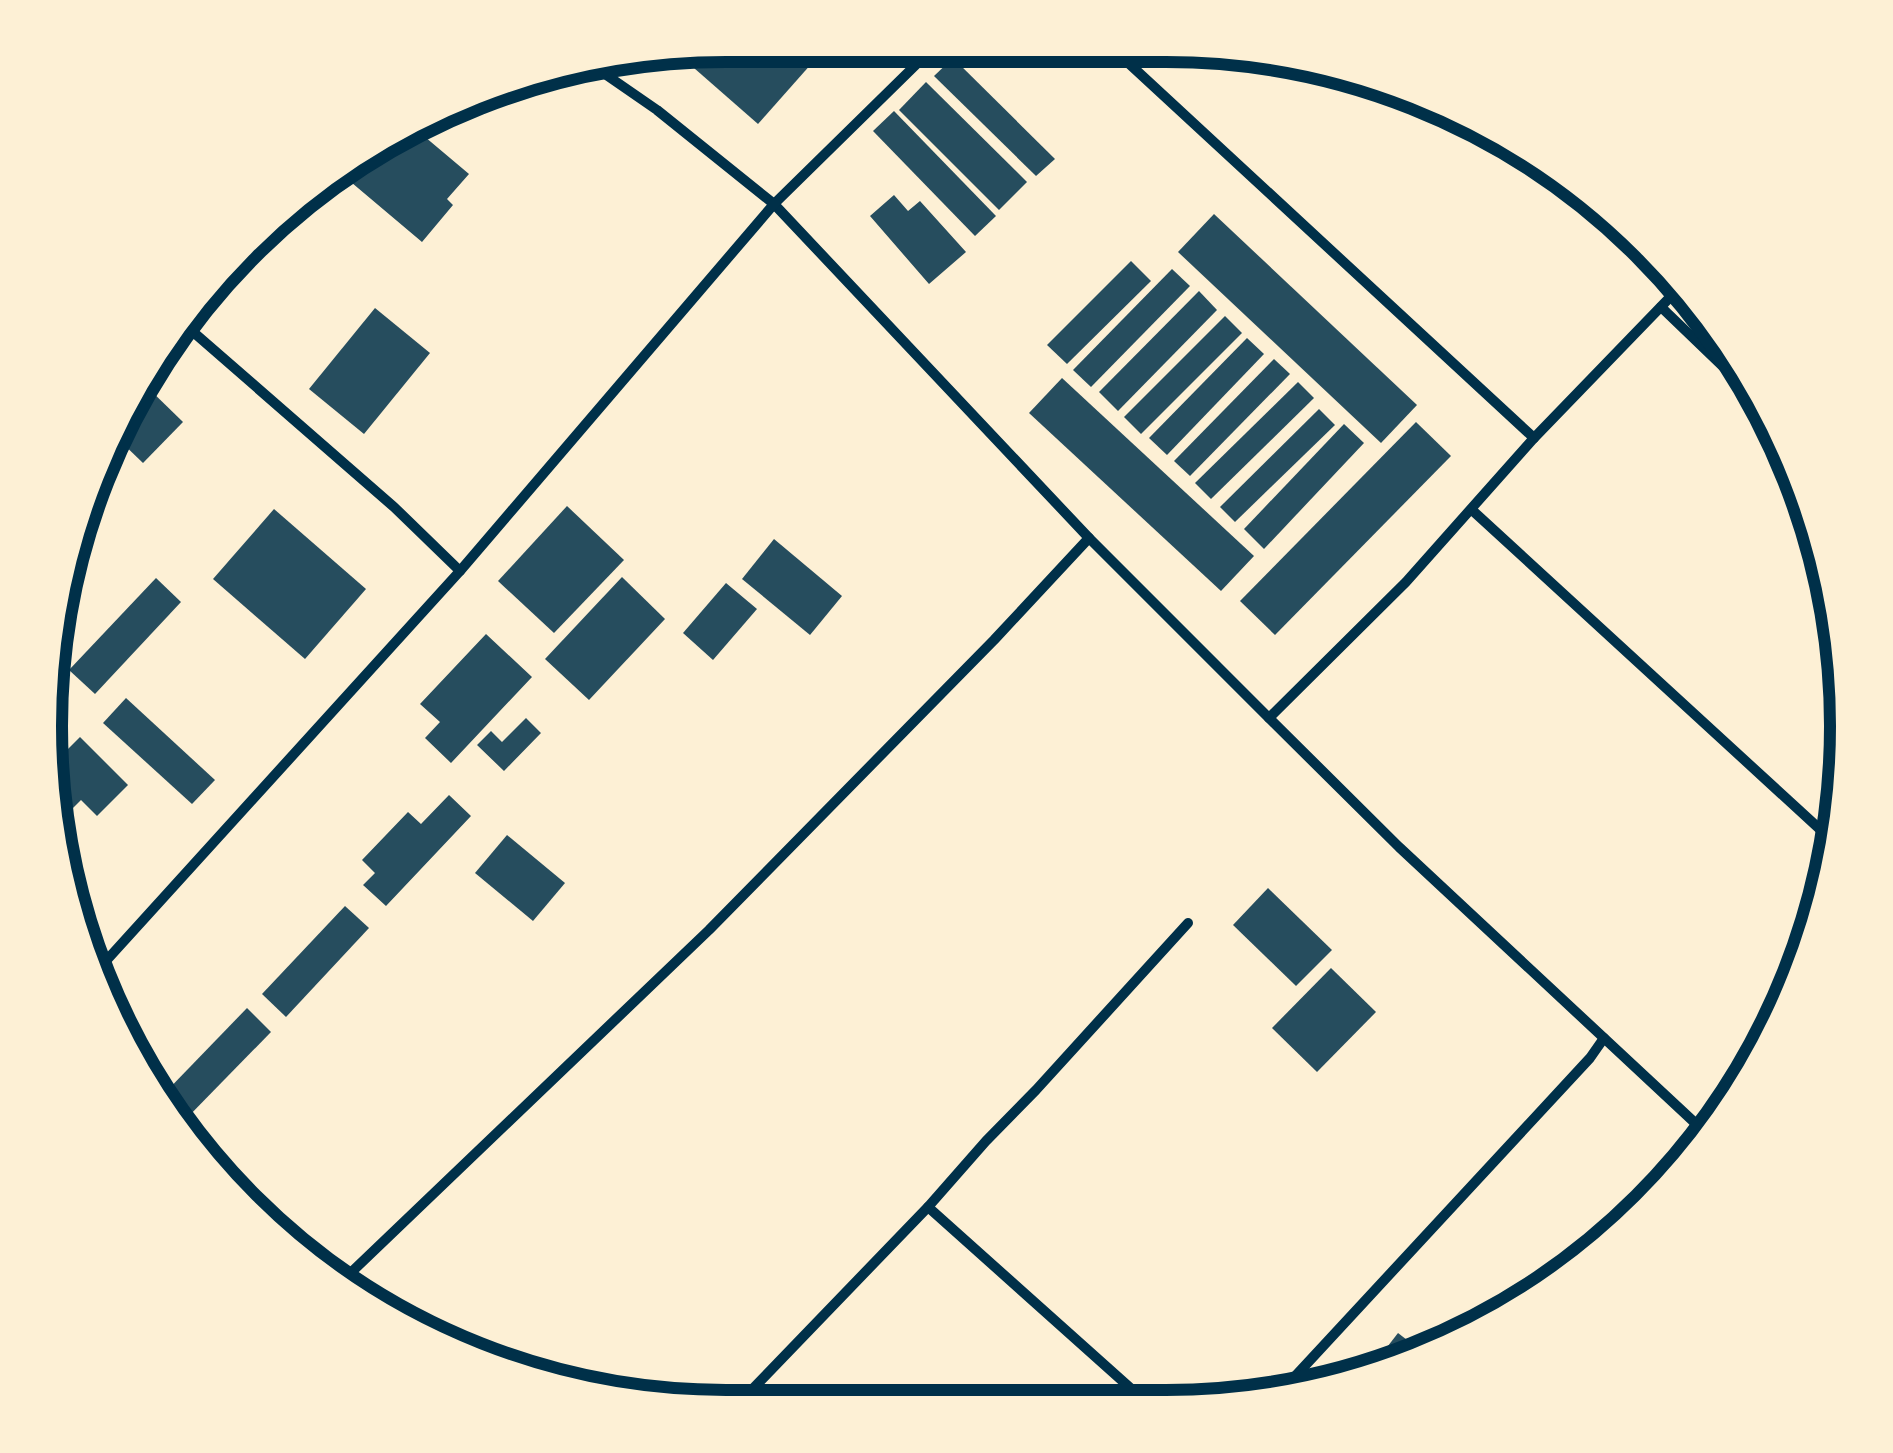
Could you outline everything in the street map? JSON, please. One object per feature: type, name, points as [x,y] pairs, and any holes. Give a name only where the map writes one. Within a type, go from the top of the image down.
[{"type":"street","points":[[106,961],[460,571],[774,204],[919,62]]},
{"type":"street","points":[[1132,62],[1534,438]]},
{"type":"street","points":[[605,74],[774,204],[1089,538],[1269,718],[1399,847],[1697,1126]]},
{"type":"street","points":[[1269,718],[1406,582],[1534,438],[1672,297]]},
{"type":"street","points":[[1662,308],[1726,370]]},
{"type":"street","points":[[193,332],[394,506],[460,571]]},
{"type":"street","points":[[1472,510],[1822,831]]},
{"type":"street","points":[[350,1273],[709,930],[1089,538]]},
{"type":"street","points":[[752,1390],[928,1207],[1188,923]]},
{"type":"street","points":[[1295,1378],[1590,1058],[1604,1038]]},
{"type":"street","points":[[928,1207],[1133,1390]]},
{"type":"street","points":[[1301,1372],[1305,1376]]},
{"type":"building","points":[[813,62],[758,124],[694,68],[698,63]]},
{"type":"building","points":[[949,62],[957,62],[1055,159],[1036,176],[934,76]]},
{"type":"building","points":[[926,82],[1027,182],[999,210],[899,110]]},
{"type":"building","points":[[894,111],[996,216],[975,236],[873,131]]},
{"type":"building","points":[[424,136],[469,174],[447,199],[453,205],[422,242],[349,180]]},
{"type":"building","points":[[894,195],[908,211],[920,201],[966,252],[929,284],[870,216]]},
{"type":"building","points":[[1214,214],[1417,405],[1381,443],[1178,252]]},
{"type":"building","points":[[1131,261],[1151,281],[1067,364],[1047,345]]},
{"type":"building","points":[[1172,269],[1190,286],[1091,387],[1073,370]]},
{"type":"building","points":[[1199,291],[1217,310],[1118,411],[1099,392]]},
{"type":"building","points":[[375,308],[430,353],[364,434],[309,389]]},
{"type":"building","points":[[1225,316],[1242,333],[1141,434],[1124,417]]},
{"type":"building","points":[[1247,338],[1264,354],[1167,455],[1149,438]]},
{"type":"building","points":[[1274,359],[1290,374],[1190,476],[1174,461]]},
{"type":"building","points":[[1062,378],[1254,556],[1221,591],[1029,413]]},
{"type":"building","points":[[1298,382],[1314,398],[1211,499],[1195,483]]},
{"type":"building","points":[[152,392],[183,422],[143,463],[125,446]]},
{"type":"building","points":[[1319,409],[1335,425],[1235,522],[1220,507]]},
{"type":"building","points":[[1416,422],[1451,456],[1275,635],[1240,601]]},
{"type":"building","points":[[1344,424],[1364,443],[1264,549],[1244,529]]},
{"type":"building","points":[[567,506],[624,560],[554,633],[498,581]]},
{"type":"building","points":[[274,509],[366,589],[305,659],[213,579]]},
{"type":"building","points":[[774,539],[842,596],[810,635],[742,579]]},
{"type":"building","points":[[622,577],[665,619],[589,700],[545,659]]},
{"type":"building","points":[[156,578],[181,602],[95,694],[69,670]]},
{"type":"building","points":[[726,583],[757,609],[713,660],[683,633]]},
{"type":"building","points":[[486,634],[532,677],[451,763],[425,738],[440,722],[420,704]]},
{"type":"building","points":[[126,698],[215,780],[192,804],[103,723]]},
{"type":"building","points":[[526,718],[541,733],[504,771],[477,745],[491,731],[502,742]]},
{"type":"building","points":[[80,737],[128,785],[97,816],[81,800],[68,813],[63,754]]},
{"type":"building","points":[[449,795],[471,816],[386,906],[363,885],[375,873],[362,860],[408,812],[421,824]]},
{"type":"building","points":[[507,835],[565,883],[533,921],[475,873]]},
{"type":"building","points":[[1268,888],[1332,950],[1296,986],[1233,925]]},
{"type":"building","points":[[345,906],[369,928],[286,1017],[262,994]]},
{"type":"building","points":[[1331,968],[1376,1012],[1317,1072],[1272,1028]]},
{"type":"building","points":[[247,1008],[271,1032],[189,1116],[170,1088]]},
{"type":"building","points":[[1398,1333],[1412,1343],[1381,1354]]}]
